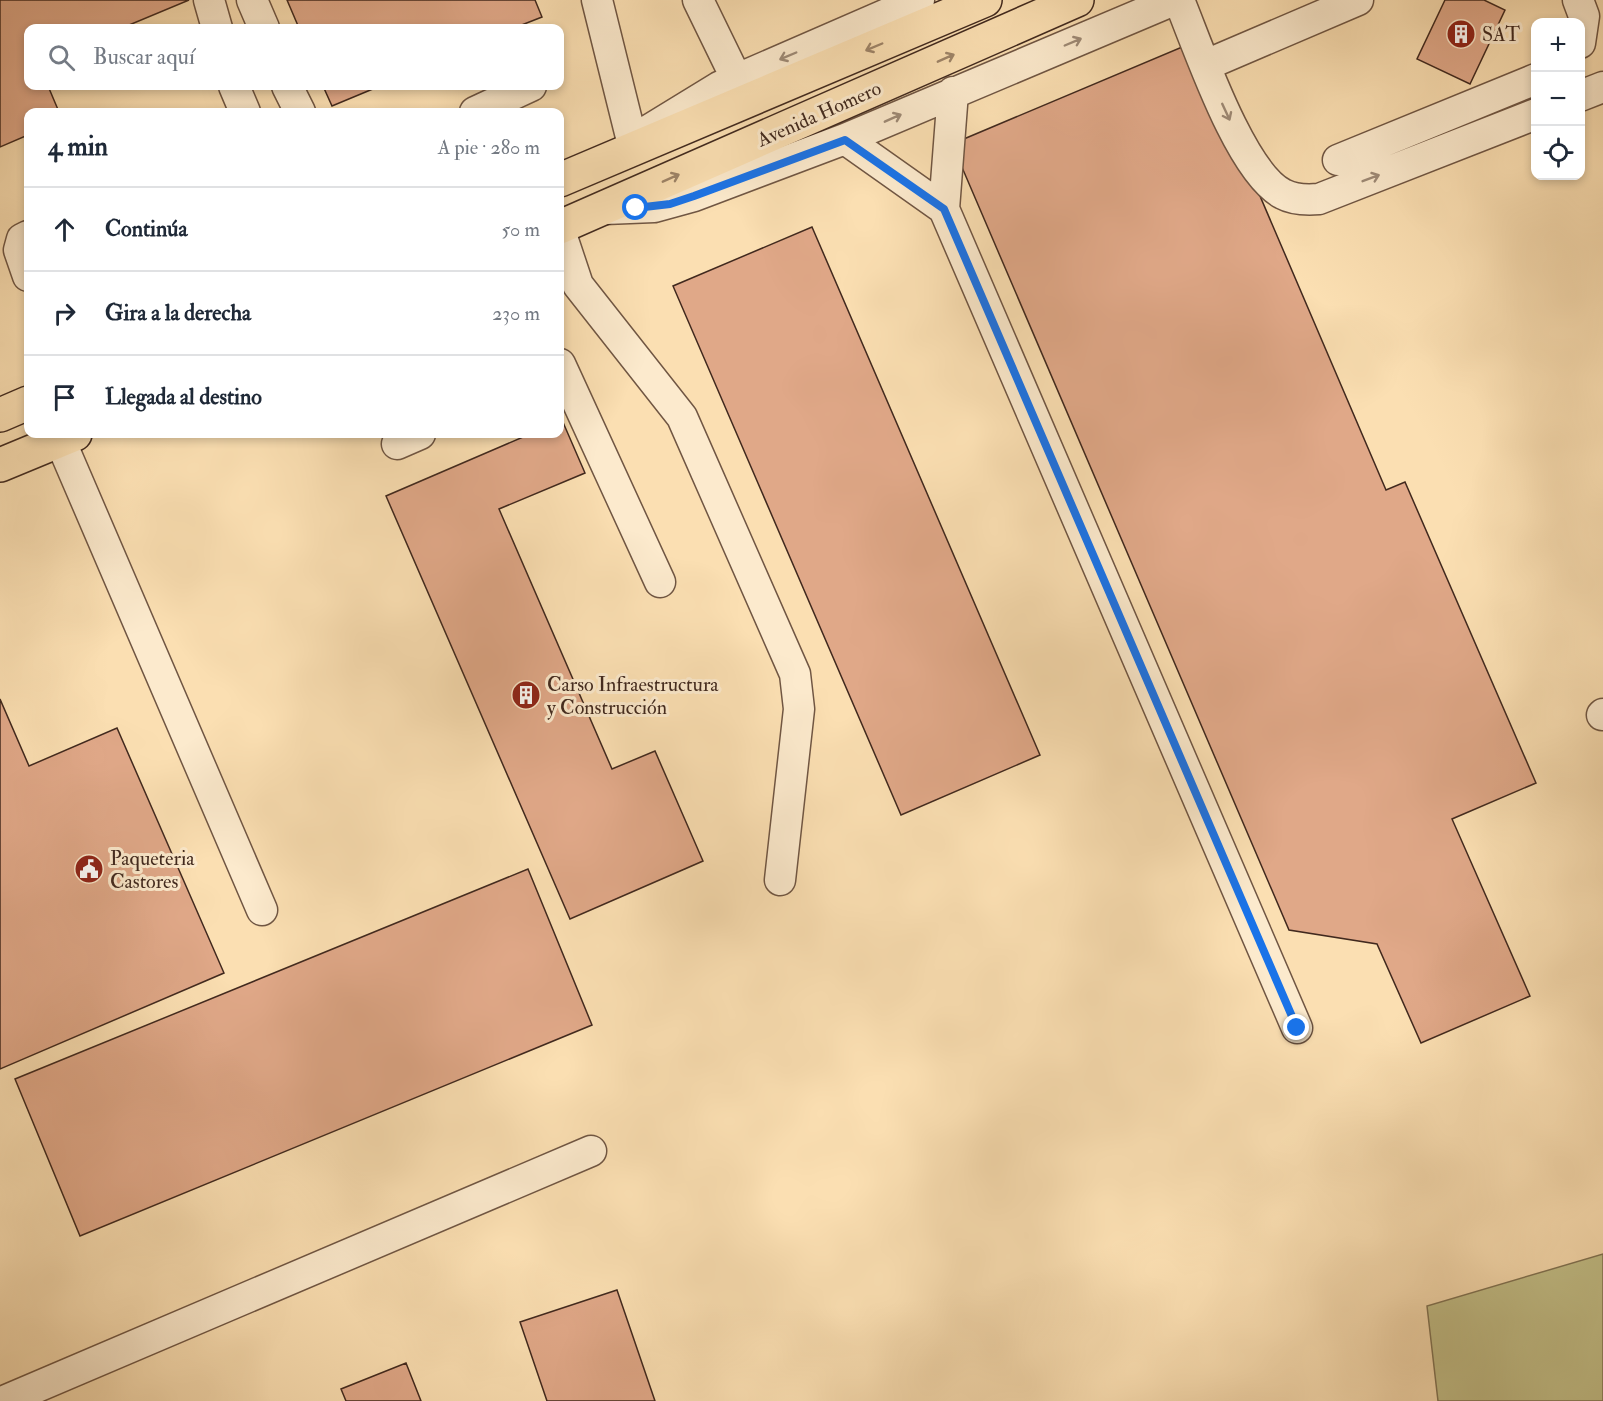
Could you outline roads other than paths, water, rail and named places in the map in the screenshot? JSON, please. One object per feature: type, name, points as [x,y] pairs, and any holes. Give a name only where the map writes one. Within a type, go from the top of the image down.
[{"type":"main road","name":"Avenida Homero","points":[[564,178],[986,0]]},
{"type":"main road","name":"Avenida Homero","points":[[564,224],[1077,0]]},
{"type":"main road","points":[[0,415],[24,404]]},
{"type":"main road","points":[[0,465],[65,438]]},
{"type":"lane","points":[[209,0],[216,24]]},
{"type":"lane","points":[[252,0],[262,24]]},
{"type":"lane","points":[[597,0],[632,141]]},
{"type":"lane","points":[[698,0],[736,78]]},
{"type":"lane","points":[[593,166],[690,103],[736,78],[888,6],[919,0]]},
{"type":"lane","points":[[599,210],[670,204],[845,140],[953,92],[1176,0],[1241,143],[1270,185],[1282,194],[1295,199],[1319,199],[1531,116]]},
{"type":"lane","points":[[1206,65],[1358,0]]},
{"type":"lane","points":[[1578,0],[1584,18]]},
{"type":"lane","points":[[1338,160],[1531,81]]},
{"type":"lane","points":[[1585,94],[1603,87]]},
{"type":"lane","points":[[236,90],[243,108]]},
{"type":"lane","points":[[289,90],[298,108]]},
{"type":"lane","points":[[484,108],[522,90]]},
{"type":"lane","points":[[953,92],[944,209],[1297,1028]]},
{"type":"lane","points":[[845,140],[944,209]]},
{"type":"lane","points":[[24,238],[19,250],[24,264]]},
{"type":"lane","points":[[564,243],[578,285],[682,417],[795,674],[799,709],[780,880]]},
{"type":"lane","points":[[564,375],[660,582]]},
{"type":"lane","points":[[67,438],[262,910]]},
{"type":"lane","points":[[4,1401],[591,1151]]},
{"type":"place","name":"SAT","points":[[1461,34]]},
{"type":"place","name":"Carso Infraestructura y Construcción","points":[[526,695]]},
{"type":"place","name":"Paqueteria Castores","points":[[89,869]]}]
